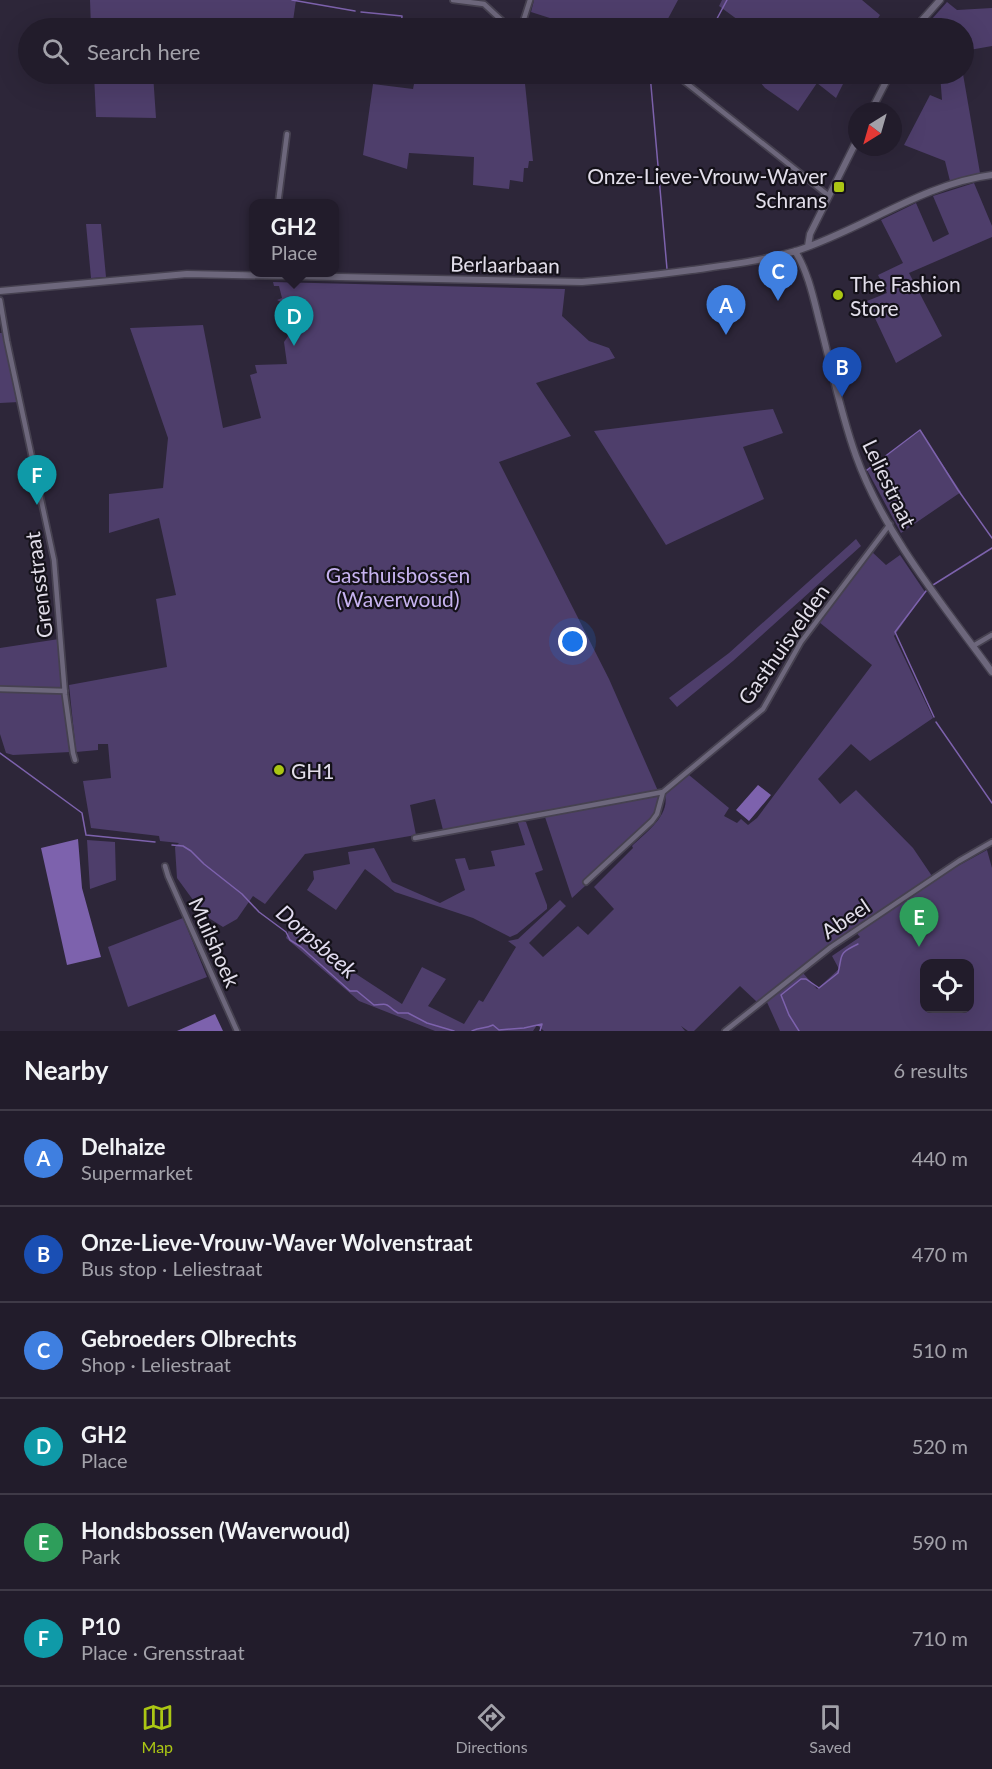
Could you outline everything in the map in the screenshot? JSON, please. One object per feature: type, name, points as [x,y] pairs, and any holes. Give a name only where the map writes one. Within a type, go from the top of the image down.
[{"type":"street","points":[[453,0],[484,4],[499,18]]},
{"type":"street","points":[[524,18],[530,0]]},
{"type":"street","points":[[924,18],[940,0]]},
{"type":"street","points":[[688,84],[829,196]]},
{"type":"street","points":[[876,102],[885,84]]},
{"type":"street","points":[[279,199],[287,134]]},
{"type":"street","points":[[808,246],[810,234],[849,156]]},
{"type":"street","name":"Berlaarbaan","points":[[339,276],[582,282],[741,264],[795,251],[946,186],[992,175]]},
{"type":"street","name":"Leliestraat","points":[[795,251],[812,291],[857,458],[890,524],[923,578],[992,672]]},
{"type":"street","name":"Berlaarbaan","points":[[0,291],[157,275],[249,274]]},
{"type":"street","name":"Grensstraat","points":[[0,300],[54,560],[65,692],[75,759]]},
{"type":"street","name":"Gasthuisvelden","points":[[415,838],[663,792],[763,709],[801,642],[890,524]]},
{"type":"street","points":[[973,646],[992,635]]},
{"type":"street","points":[[0,688],[65,692]]},
{"type":"street","name":"Gasthuisvelden","points":[[586,882],[657,814],[663,792]]},
{"type":"street","name":"Abeel","points":[[725,1031],[831,947],[958,861],[992,842]]},
{"type":"street","name":"Muilshoek","points":[[165,866],[237,1031]]},
{"type":"green space","points":[[90,0],[296,0],[293,18],[91,18]]},
{"type":"green space","points":[[534,0],[678,0],[668,18],[550,18],[531,12]]},
{"type":"green space","points":[[722,0],[862,0],[880,15],[878,18],[735,18],[719,6]]},
{"type":"green space","points":[[947,2],[957,10],[992,8],[992,46],[974,49],[974,18],[933,18]]},
{"type":"green space","points":[[94,84],[154,84],[156,118],[96,117]]},
{"type":"green space","points":[[373,84],[413,89],[414,84],[525,84],[533,161],[529,161],[528,168],[524,168],[523,182],[510,180],[509,189],[473,185],[474,157],[409,153],[407,169],[363,155]]},
{"type":"green space","points":[[762,84],[816,84],[798,111]]},
{"type":"green space","points":[[818,84],[843,84],[836,98]]},
{"type":"green space","points":[[941,84],[965,84],[980,173],[950,181],[945,161],[904,145],[930,95],[942,100]]},
{"type":"green space","points":[[974,183],[992,226],[992,237],[909,273],[942,336],[896,363],[867,301],[887,293],[878,275],[903,263],[881,220],[916,203],[933,242],[949,234],[933,196]]},
{"type":"green space","points":[[86,224],[101,224],[106,277],[91,278]]},
{"type":"green space","name":"Gasthuisbossen (Waverwoud)","points":[[273,282],[565,289],[562,316],[589,341],[609,348],[615,358],[536,383],[571,436],[499,462],[609,679],[658,791],[443,830],[435,799],[410,805],[416,835],[305,854],[265,904],[253,896],[237,919],[223,927],[204,915],[177,878],[175,847],[179,843],[160,841],[159,836],[91,828],[83,781],[111,778],[108,744],[98,744],[98,750],[76,752],[69,685],[167,667],[156,599],[176,595],[159,518],[109,533],[109,494],[163,488],[168,438],[130,328],[203,325],[223,428],[261,418],[250,375],[257,373],[255,365],[287,364],[284,342],[295,326],[289,306],[277,300],[282,298],[279,286],[274,286]]},
{"type":"green space","points":[[0,333],[4,333],[19,402],[0,403]]},
{"type":"green space","points":[[773,409],[783,433],[743,447],[764,499],[666,545],[594,431]]},
{"type":"green space","points":[[920,431],[961,492],[901,533],[867,470]]},
{"type":"green space","points":[[856,539],[861,546],[733,661],[677,707],[669,698],[729,653]]},
{"type":"green space","points":[[871,551],[886,565],[900,555],[925,592],[894,636],[933,718],[870,761],[851,744],[818,779],[840,804],[856,790],[913,848],[934,879],[987,850],[992,868],[992,1031],[780,1031],[766,1000],[803,973],[817,989],[839,969],[832,956],[860,937],[853,929],[817,954],[757,1002],[740,986],[694,1031],[688,1031],[681,1026],[685,1031],[544,1031],[537,1025],[533,1031],[435,1031],[359,1001],[286,938],[289,930],[402,1004],[422,967],[446,979],[428,1006],[464,1024],[479,1000],[483,1002],[516,947],[508,941],[518,939],[560,900],[566,906],[529,943],[543,957],[578,926],[588,935],[614,909],[594,887],[655,824],[664,810],[665,795],[689,775],[729,808],[724,816],[737,823],[741,819],[748,825],[757,818],[872,665],[819,622]]},
{"type":"green space","points":[[59,639],[61,689],[0,686],[0,648]]},
{"type":"green space","points":[[0,690],[63,694],[70,752],[13,755],[6,753],[0,734]]},
{"type":"green space","points":[[660,796],[660,810],[639,829],[623,851],[572,898],[545,817]]},
{"type":"green space","points":[[517,820],[526,822],[543,870],[535,873],[547,909],[517,934],[510,937],[473,918],[395,892],[365,869],[336,910],[307,890],[314,879],[313,871],[350,864],[348,852],[374,848],[392,882],[440,903],[465,890],[455,859],[465,858],[469,870],[495,866],[491,851],[525,845]]},
{"type":"green space","points":[[87,840],[115,842],[116,880],[90,889]]},
{"type":"green space","points":[[183,918],[207,977],[128,1007],[108,947]]},
{"type":"shaded area","points":[[758,785],[771,795],[749,821],[736,810]]},
{"type":"shaded area","points":[[78,839],[82,888],[101,957],[67,965],[41,848]]},
{"type":"shaded area","points":[[215,1014],[223,1031],[177,1031]]},
{"type":"waterway","points":[[292,0],[355,11]]},
{"type":"waterway","points":[[717,18],[727,0]]},
{"type":"waterway","points":[[361,12],[402,16],[402,18]]},
{"type":"waterway","points":[[651,84],[667,269]]},
{"type":"waterway","points":[[867,470],[920,430],[992,538]]},
{"type":"waterway","points":[[933,585],[992,548]]},
{"type":"waterway","points":[[926,591],[895,632],[934,717]]},
{"type":"waterway","points":[[936,722],[992,803]]},
{"type":"waterway","name":"Dorpsbeek","points":[[0,753],[82,813],[86,835],[155,842]]},
{"type":"waterway","name":"Dorpsbeek","points":[[172,845],[183,846],[191,851],[242,894],[259,912],[286,932],[290,940],[350,991],[357,991],[374,1005],[386,1005],[398,1013],[408,1013],[427,1023],[454,1031]]},
{"type":"waterway","points":[[799,1031],[781,995],[801,979],[806,979],[819,988],[838,973],[844,953],[858,944]]},
{"type":"waterway","name":"Dorpsbeek","points":[[472,1031],[493,1025],[499,1030],[542,1024],[540,1031]]},
{"type":"place","name":"Onze-Lieve-Vrouw-Waver Schrans","points":[[839,187]]},
{"type":"place","name":"The Fashion Store","points":[[838,295]]},
{"type":"place","name":"Gebroeders Olbrechts","points":[[778,301]]},
{"type":"place","name":"Delhaize","points":[[726,335]]},
{"type":"place","name":"GH2","points":[[294,346]]},
{"type":"place","name":"Onze-Lieve-Vrouw-Waver Wolvenstraat","points":[[842,397]]},
{"type":"place","name":"P10","points":[[37,505]]},
{"type":"place","name":"GH1","points":[[279,770]]},
{"type":"place","name":"Hondsbossen (Waverwoud)","points":[[919,947]]}]
